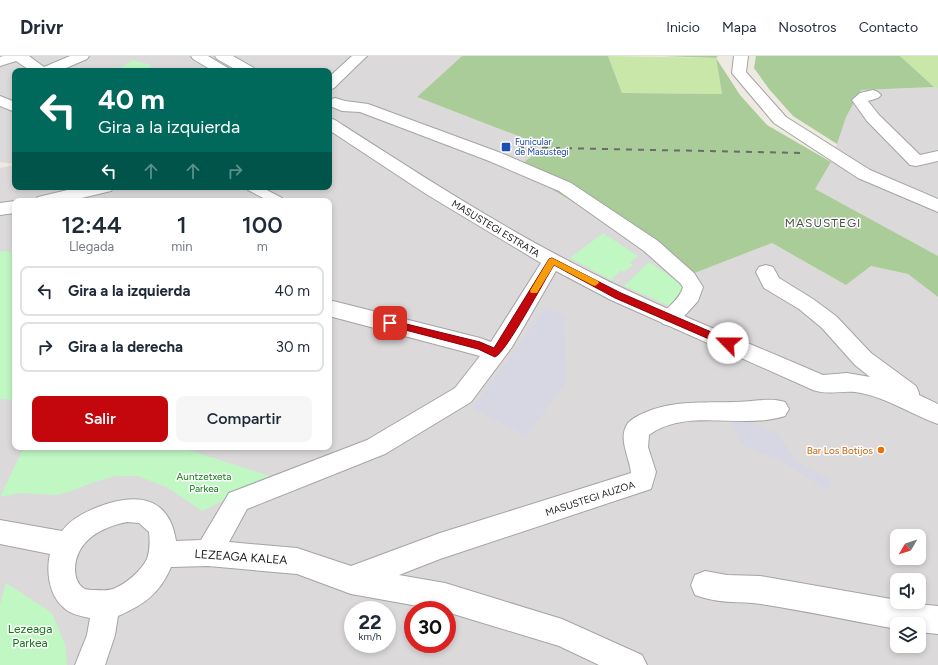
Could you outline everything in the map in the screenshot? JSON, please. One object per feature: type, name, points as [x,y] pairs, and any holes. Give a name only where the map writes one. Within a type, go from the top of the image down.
[{"type":"street","points":[[0,62],[16,56]]},
{"type":"street","points":[[19,56],[37,68]]},
{"type":"street","points":[[54,68],[82,56]]},
{"type":"street","points":[[198,56],[218,68]]},
{"type":"street","points":[[222,56],[244,68]]},
{"type":"street","points":[[332,82],[360,56]]},
{"type":"street","points":[[741,56],[739,73],[780,120],[864,174],[938,206]]},
{"type":"street","points":[[874,95],[865,96],[860,100],[873,118],[916,161],[938,156]]},
{"type":"street","points":[[0,101],[12,106]]},
{"type":"street","points":[[335,103],[342,106],[362,107],[495,157],[565,187],[651,246],[687,278],[693,287],[691,296],[670,318]]},
{"type":"street","name":"MASUSTEGI ESTRATA","points":[[332,126],[432,190],[552,261],[618,296],[820,384],[828,385],[850,381],[874,387],[929,410]]},
{"type":"street","points":[[57,198],[92,190]]},
{"type":"street","points":[[208,553],[238,501],[376,447],[463,395],[504,341],[552,261]]},
{"type":"street","points":[[766,272],[771,283],[806,304],[829,322],[863,359],[929,410]]},
{"type":"street","points":[[332,309],[480,346],[495,353]]},
{"type":"street","name":"MASUSTEGI AUZOA","points":[[351,580],[440,546],[642,481],[644,472],[636,447],[637,430],[647,421],[682,411],[733,412],[777,408]]},
{"type":"street","points":[[128,510],[143,512],[155,520],[162,531],[164,546],[162,554],[160,562],[151,578],[136,591],[116,603],[102,605],[87,604],[74,598],[65,588],[61,575],[63,560],[68,544],[94,520],[111,513],[128,510]]},
{"type":"street","points":[[0,532],[34,537],[55,543],[68,544]]},
{"type":"street","name":"LEZEAGA KALEA","points":[[162,554],[208,553],[297,561],[351,580]]},
{"type":"street","points":[[351,580],[445,597],[562,633],[632,665]]},
{"type":"street","points":[[705,584],[727,589],[760,590],[899,615],[938,620]]},
{"type":"street","points":[[90,665],[102,633],[105,617],[102,605]]},
{"type":"lane","points":[[258,190],[272,198]]},
{"type":"shaded area","points":[[0,56],[462,56],[417,97],[544,146],[517,168],[692,274],[772,243],[846,285],[871,266],[908,274],[938,297],[938,665],[0,665],[0,168],[12,166],[12,190],[332,190],[332,68],[12,68],[12,164],[0,162]]},
{"type":"shaded area","points":[[934,87],[938,89],[938,256],[814,189],[831,162],[846,117],[861,90]]},
{"type":"shaded area","points":[[545,307],[564,315],[566,383],[526,436],[472,408],[513,354]]},
{"type":"shaded area","points":[[727,415],[743,415],[755,424],[770,431],[777,431],[797,462],[832,480],[827,490],[780,460],[742,445]]},
{"type":"green space","points":[[462,56],[608,56],[622,93],[722,94],[716,58],[740,95],[767,125],[831,162],[815,189],[938,256],[938,297],[908,274],[871,266],[846,285],[772,243],[692,274],[517,168],[544,146],[417,97]]},
{"type":"green space","points":[[608,56],[716,58],[722,94],[622,93]]},
{"type":"green space","points":[[662,56],[718,56],[716,58]]},
{"type":"green space","points":[[756,56],[900,56],[934,87],[861,90],[846,117],[837,144],[793,116],[769,89],[754,68]]},
{"type":"green space","points":[[900,56],[938,56],[938,89],[934,87]]},
{"type":"green space","points":[[132,60],[152,65],[148,68],[121,68]]},
{"type":"green space","points":[[603,233],[638,256],[630,263],[633,265],[624,272],[621,270],[611,280],[570,258]]},
{"type":"green space","points":[[0,251],[12,252],[12,400],[0,399]]},
{"type":"green space","points":[[649,262],[690,290],[675,308],[624,286]]},
{"type":"green space","name":"Auntzetxeta Parkea","points":[[23,450],[188,450],[273,477],[202,511],[168,488],[138,476],[116,476],[57,495],[20,493],[0,497]]},
{"type":"green space","name":"Lezeaga Parkea","points":[[6,583],[52,613],[65,644],[67,665],[0,665],[0,604]]},
{"type":"railway","points":[[506,147],[804,153]]},
{"type":"slow traffic","points":[[534,291],[552,261],[595,283]]},
{"type":"place","name":"Funicular de Masustegi","points":[[506,147]]},
{"type":"place","name":"Bar Los Botijos","points":[[881,450]]},
{"type":"district","name":"MASUSTEGI","points":[[823,223]]},
{"type":"route","points":[[390,323],[480,346],[495,353],[504,341],[552,261],[618,296],[728,343]]}]
